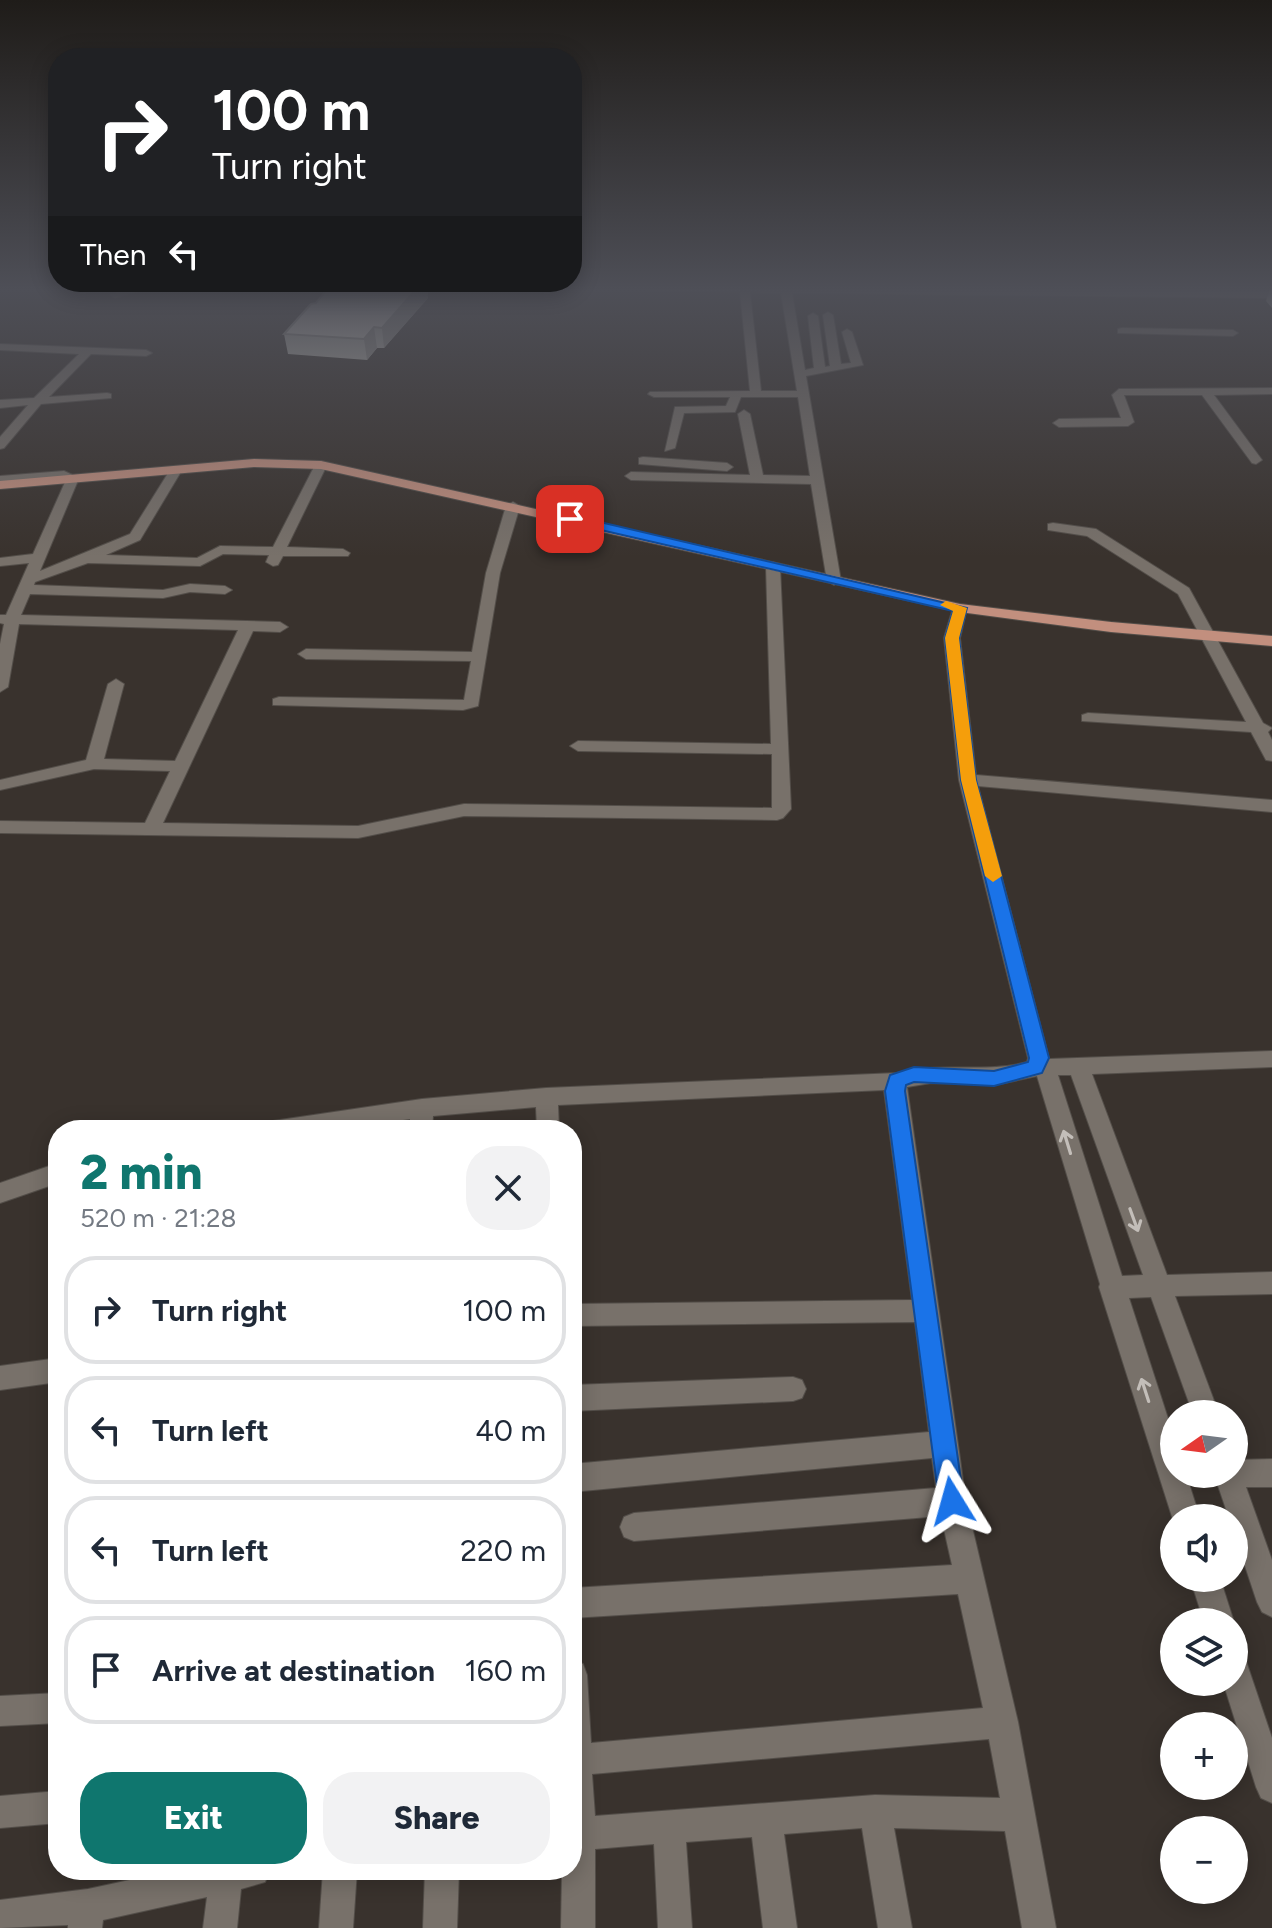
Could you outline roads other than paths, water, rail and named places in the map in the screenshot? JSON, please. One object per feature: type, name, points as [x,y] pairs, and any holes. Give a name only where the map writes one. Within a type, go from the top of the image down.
[{"type":"main road","points":[[0,482],[284,461],[321,465],[960,608],[1272,641]]},
{"type":"street","points":[[0,445],[62,377]]},
{"type":"street","points":[[753,377],[756,394]]},
{"type":"street","points":[[800,377],[834,581]]},
{"type":"street","points":[[1205,391],[1256,460]]},
{"type":"street","points":[[1059,423],[1128,422],[1119,392],[1272,391]]},
{"type":"street","points":[[654,394],[803,394]]},
{"type":"street","points":[[669,448],[679,410],[731,409],[737,394]]},
{"type":"street","points":[[0,404],[107,396]]},
{"type":"street","points":[[744,414],[757,475]]},
{"type":"street","points":[[643,461],[817,480]]},
{"type":"street","points":[[276,557],[321,465]]},
{"type":"street","points":[[28,584],[125,543],[141,532],[176,470]]},
{"type":"street","points":[[631,476],[757,475]]},
{"type":"street","points":[[0,687],[6,619],[28,584],[65,479]]},
{"type":"street","points":[[279,702],[468,705],[475,696],[493,573],[513,506]]},
{"type":"street","points":[[1053,527],[1091,532],[1179,586],[1188,596],[1206,636],[1264,728],[1272,756]]},
{"type":"street","points":[[87,559],[200,562],[220,550],[276,557],[343,553]]},
{"type":"street","points":[[0,562],[38,558]]},
{"type":"street","points":[[0,827],[358,832],[464,810],[768,816],[782,809],[773,566]]},
{"type":"street","points":[[28,584],[163,594],[190,588],[225,590]]},
{"type":"street","points":[[960,608],[952,638],[968,780],[1038,1049],[1040,1068],[1160,1436]]},
{"type":"street","points":[[6,619],[280,627]]},
{"type":"street","points":[[151,829],[248,626]]},
{"type":"street","points":[[306,654],[480,657]]},
{"type":"street","points":[[94,764],[116,684]]},
{"type":"street","points":[[1088,718],[1264,728]]},
{"type":"street","points":[[578,746],[780,749]]},
{"type":"street","points":[[0,785],[94,764],[181,766]]},
{"type":"street","points":[[968,780],[1272,806]]},
{"type":"street","points":[[422,1119],[546,1097],[897,1081],[914,1075],[994,1078],[1040,1068],[1272,1059]]},
{"type":"street","points":[[1079,1067],[1201,1400]]},
{"type":"street","points":[[897,1081],[895,1091],[923,1311],[952,1501],[1002,1722],[1039,1928]]},
{"type":"street","points":[[546,1097],[547,1120]]},
{"type":"street","points":[[0,1193],[48,1176]]},
{"type":"street","points":[[1111,1287],[1272,1283]]},
{"type":"street","points":[[582,1315],[923,1311]]},
{"type":"street","points":[[0,1378],[48,1371]]},
{"type":"street","points":[[582,1398],[793,1389]]},
{"type":"street","points":[[582,1477],[943,1444]]},
{"type":"street","points":[[1248,1474],[1272,1473]]},
{"type":"street","points":[[1233,1488],[1272,1602]]},
{"type":"street","points":[[634,1527],[952,1501]]},
{"type":"street","points":[[582,1602],[969,1579]]},
{"type":"street","points":[[1243,1696],[1272,1787]]},
{"type":"street","points":[[0,1711],[48,1709]]},
{"type":"street","points":[[582,1759],[1002,1722]]},
{"type":"street","points":[[0,1812],[48,1808]]},
{"type":"street","points":[[582,1833],[875,1811],[1018,1815]]},
{"type":"street","points":[[875,1811],[895,1928]]},
{"type":"street","points":[[766,1819],[780,1928]]},
{"type":"street","points":[[669,1826],[675,1928]]},
{"type":"street","points":[[0,1917],[87,1917],[216,1880]]},
{"type":"street","points":[[220,1928],[237,1880]]},
{"type":"street","points":[[336,1928],[339,1880]]},
{"type":"street","points":[[440,1928],[442,1880]]},
{"type":"street","points":[[577,1880],[578,1928]]}]
